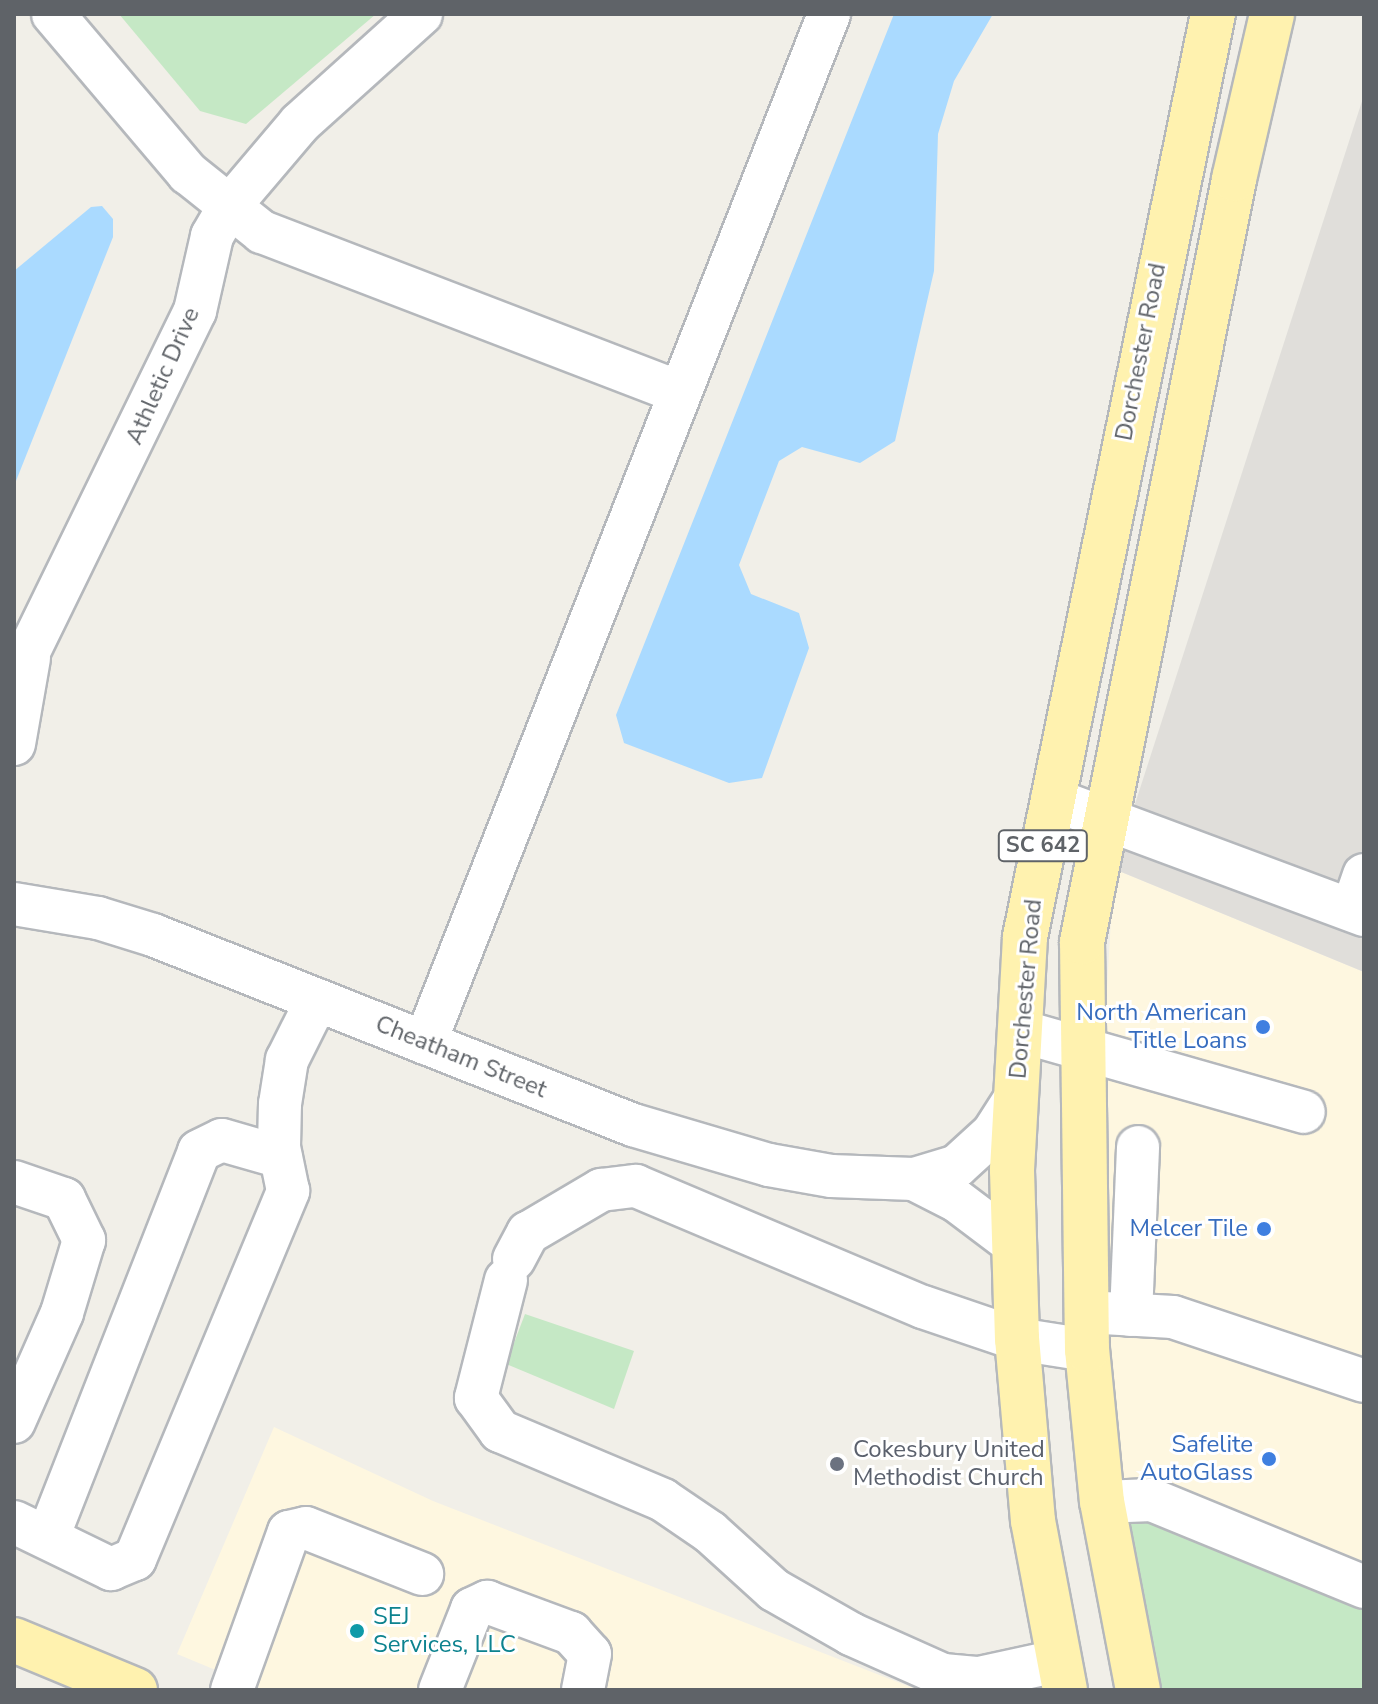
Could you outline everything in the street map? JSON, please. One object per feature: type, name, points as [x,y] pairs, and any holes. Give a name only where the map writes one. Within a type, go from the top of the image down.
[{"type":"main road","name":"Dorchester Road","points":[[1061,1676],[1033,1521],[1017,1339],[1014,1244],[1016,1097],[1025,937],[1213,14]]},
{"type":"main road","name":"SC 642","points":[[1138,1690],[1102,1502],[1087,1331],[1087,1047],[1082,942],[1234,179],[1272,14]]},
{"type":"main road","points":[[14,1640],[135,1690]]},
{"type":"street","points":[[53,14],[177,161],[228,208],[262,232],[678,392]]},
{"type":"street","name":"Athletic Drive","points":[[14,744],[22,670],[195,311],[212,236],[228,208],[300,123],[421,14]]},
{"type":"street","points":[[425,1043],[678,392],[829,14]]},
{"type":"street","points":[[1052,799],[1360,900]]},
{"type":"street","name":"Cheatham Street","points":[[14,904],[140,931],[715,1152],[831,1176],[914,1179],[957,1166],[993,1133],[1016,1097]]},
{"type":"street","points":[[281,1157],[222,1140],[199,1151],[31,1530],[111,1569],[135,1559],[288,1191],[281,1157],[280,1104],[287,1060],[317,1000]]},
{"type":"street","points":[[1020,1031],[1087,1047],[1304,1112]]},
{"type":"street","points":[[1131,1315],[1138,1147]]},
{"type":"street","name":"Cheatham Street","points":[[914,1179],[957,1201],[1014,1244]]},
{"type":"street","points":[[14,1182],[64,1199],[84,1240],[62,1313],[14,1422]]},
{"type":"street","points":[[1061,1676],[979,1678],[943,1675],[851,1634],[774,1590],[710,1532],[663,1500],[500,1431],[476,1398],[510,1270],[528,1233],[601,1190],[636,1186],[923,1307],[1017,1339],[1087,1331],[1131,1315],[1173,1317],[1364,1381]]},
{"type":"street","points":[[1102,1502],[1152,1500],[1364,1587]]},
{"type":"street","points":[[232,1690],[289,1532],[306,1528],[422,1574]]},
{"type":"street","points":[[440,1690],[472,1609],[487,1602],[571,1633],[590,1654],[583,1690]]},
{"type":"shaded area","points":[[1364,95],[1364,972],[1114,869]]},
{"type":"shaded area","points":[[1114,869],[1364,972],[1364,1587],[1117,1500],[1104,1351],[1099,1122]]},
{"type":"shaded area","points":[[274,1427],[433,1501],[918,1690],[264,1690],[177,1654]]},
{"type":"green space","points":[[119,14],[376,14],[246,124],[200,111]]},
{"type":"green space","points":[[525,1314],[634,1351],[614,1409],[506,1364]]},
{"type":"green space","points":[[1118,1510],[1162,1521],[1364,1600],[1364,1690],[1152,1690]]},
{"type":"water","points":[[894,14],[993,14],[954,81],[938,134],[934,271],[895,441],[860,463],[802,447],[779,461],[739,565],[751,594],[799,613],[809,648],[762,778],[729,783],[624,743],[616,715]]},
{"type":"water","points":[[102,206],[113,219],[113,237],[14,486],[14,271],[91,207]]},
{"type":"place","name":"North American Title Loans","points":[[1263,1027]]},
{"type":"place","name":"Melcer Tile","points":[[1264,1229]]},
{"type":"place","name":"Safelite AutoGlass","points":[[1269,1459]]},
{"type":"place","name":"Cokesbury United Methodist Church","points":[[837,1464]]},
{"type":"place","name":"SEJ Services, LLC","points":[[357,1631]]}]
